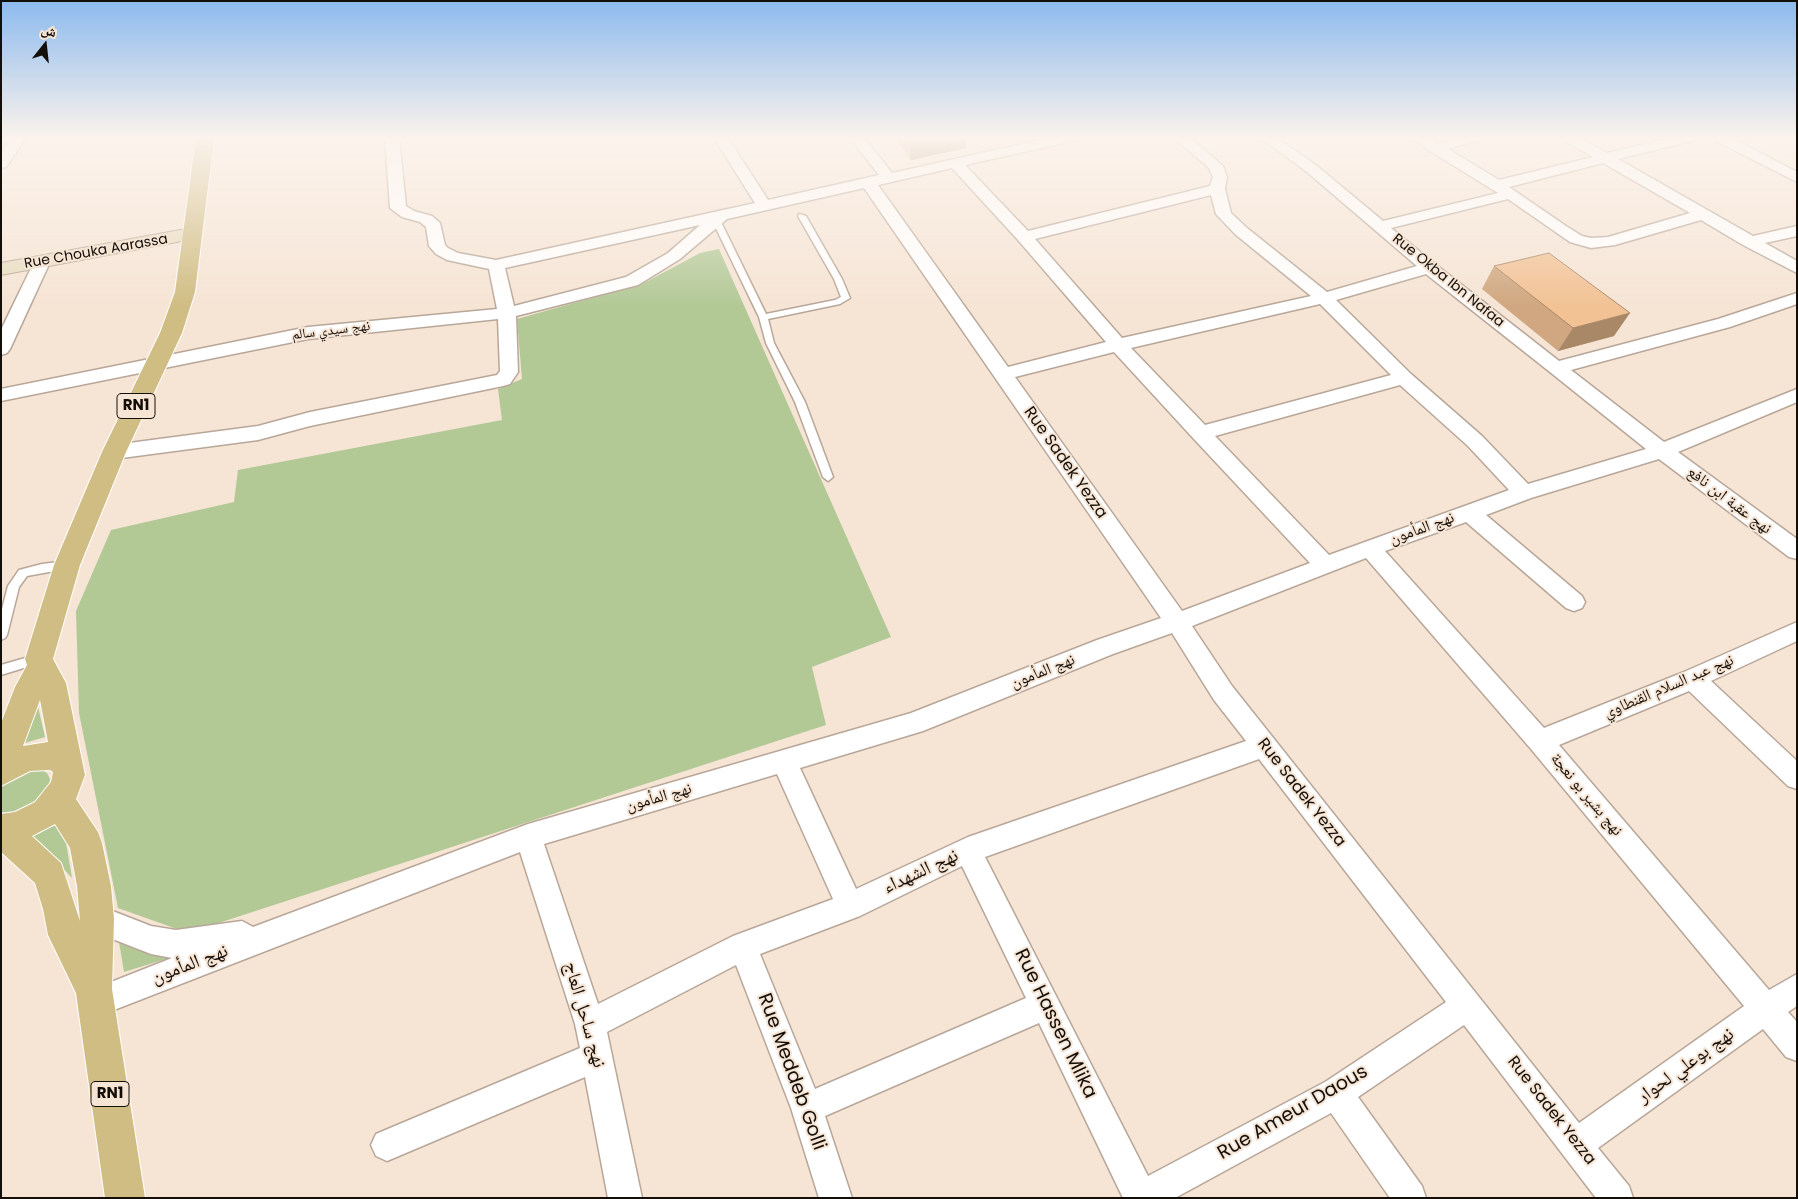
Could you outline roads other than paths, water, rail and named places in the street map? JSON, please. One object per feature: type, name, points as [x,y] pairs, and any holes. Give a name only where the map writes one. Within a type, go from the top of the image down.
[{"type":"main road","name":"RN1","points":[[1,763],[41,662],[67,565],[114,452],[171,332],[185,292],[197,194]]},
{"type":"main road","name":"Rue Chouka Aarassa","points":[[1,269],[191,234]]},
{"type":"main road","name":"RN1","points":[[1,830],[30,821],[46,812],[58,800],[66,787],[69,775],[51,683],[41,662]]},
{"type":"main road","points":[[1,772],[24,759],[38,756],[50,756],[60,759],[67,765]]},
{"type":"main road","name":"RN1","points":[[58,800],[86,843],[94,886],[97,919],[95,996],[125,1198]]},
{"type":"main road","name":"RN1","points":[[1,830],[34,858],[49,874],[60,909],[65,935],[95,996]]},
{"type":"street","points":[[397,194],[398,208],[408,214],[426,219],[434,226],[437,246],[442,251],[452,256],[496,265],[814,194]]},
{"type":"street","points":[[757,194],[764,205]]},
{"type":"street","name":"Rue Sadek Yezza","points":[[876,194],[1177,622],[1223,693],[1301,790],[1617,1198]]},
{"type":"street","points":[[984,194],[1118,345],[1325,565]]},
{"type":"street","points":[[1024,237],[1197,194]]},
{"type":"street","points":[[1218,194],[1224,214],[1241,231],[1324,298],[1404,378],[1475,441],[1524,493]]},
{"type":"street","name":"Rue Okba Ibn Nafaa","points":[[1342,194],[1429,268],[1662,451]]},
{"type":"street","points":[[1380,226],[1487,194]]},
{"type":"street","points":[[1511,194],[1576,239],[1591,243],[1609,242],[1703,214]]},
{"type":"street","points":[[1669,194],[1749,242],[1797,268]]},
{"type":"street","name":"نهج سيدي سالم","points":[[1,395],[157,364],[245,344],[308,333],[507,313],[632,282],[674,256],[716,220],[731,212]]},
{"type":"street","points":[[1749,242],[1797,230]]},
{"type":"street","points":[[1,349],[42,262]]},
{"type":"street","points":[[114,452],[258,433],[310,419],[498,382],[507,377],[508,372],[507,313],[496,265]]},
{"type":"street","points":[[1002,374],[1118,345],[1324,298],[1429,268]]},
{"type":"street","points":[[1556,368],[1724,323],[1797,298]]},
{"type":"street","points":[[1200,434],[1404,378]]},
{"type":"street","name":"نهج المأمون","points":[[95,996],[528,836],[914,723],[1105,647],[1233,602],[1370,548],[1524,493],[1662,451],[1793,401]]},
{"type":"street","name":"نهج عقبة ابن نافع","points":[[1662,451],[1797,551]]},
{"type":"street","points":[[1469,512],[1574,602]]},
{"type":"street","name":"نهج بشير بو نعجة","points":[[1370,548],[1540,741],[1797,1046]]},
{"type":"street","name":"نهج عبد السلام القنطاوي","points":[[1540,741],[1692,678],[1797,631]]},
{"type":"street","points":[[1692,678],[1797,778]]},
{"type":"street","name":"نهج الشهداء","points":[[590,1024],[743,946],[850,906],[968,850],[1264,746]]},
{"type":"street","points":[[784,761],[850,906]]},
{"type":"street","name":"نهج ساحل العاج","points":[[528,836],[590,1024],[625,1198]]},
{"type":"street","name":"Rue Hassen Mlika","points":[[968,850],[1141,1198]]},
{"type":"street","name":"نهج المأمون","points":[[97,919],[151,940],[176,944],[283,928]]},
{"type":"street","name":"Rue Meddeb Golli","points":[[743,946],[807,1108],[836,1198]]},
{"type":"street","name":"نهج بوعلي لحوار","points":[[1577,1144],[1765,1009],[1797,989]]},
{"type":"street","points":[[807,1108],[1046,1005]]},
{"type":"street","name":"Rue Ameur Daous","points":[[1141,1198],[1336,1093],[1467,1005]]},
{"type":"street","points":[[387,1145],[597,1056]]},
{"type":"street","points":[[1336,1093],[1410,1198]]},
{"type":"lane","points":[[763,317],[837,302],[846,298],[838,279],[802,216]]},
{"type":"lane","points":[[716,220],[763,317],[770,343],[800,402],[828,477]]},
{"type":"lane","points":[[1,634],[14,586],[23,573],[42,568],[67,565]]},
{"type":"lane","points":[[1,670],[41,662]]}]
